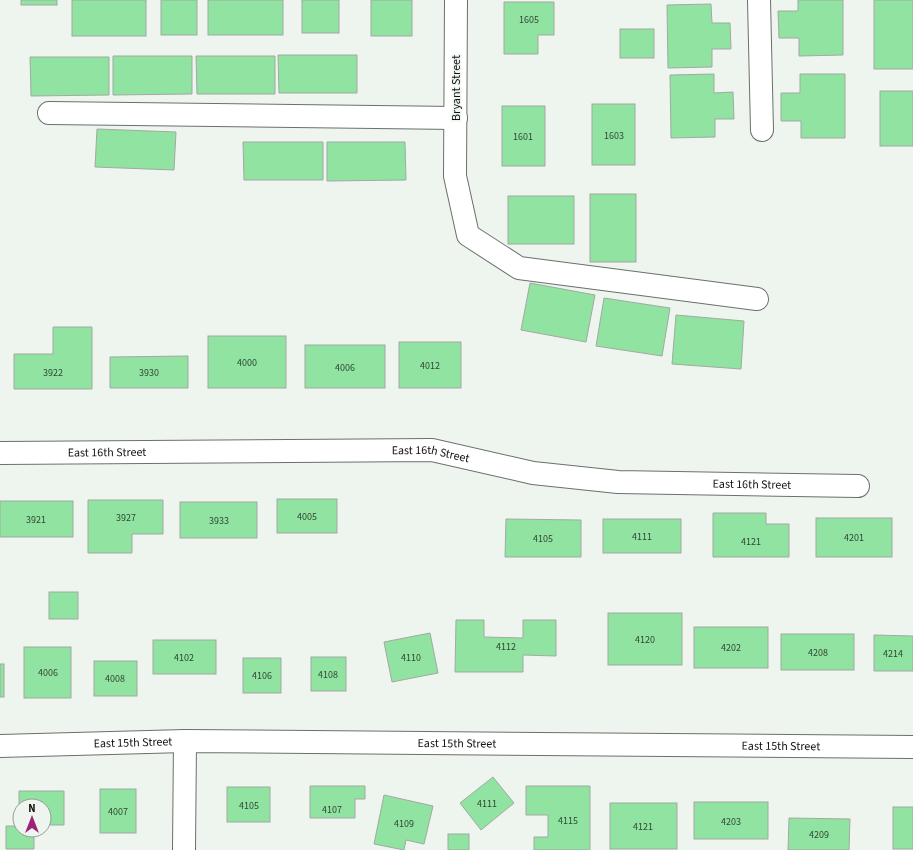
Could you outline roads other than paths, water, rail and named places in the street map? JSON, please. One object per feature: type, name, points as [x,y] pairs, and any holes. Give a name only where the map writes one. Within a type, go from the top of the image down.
[{"type":"street","name":"Bryant Street","points":[[456,0],[456,176],[468,235],[519,268],[757,299]]},
{"type":"street","points":[[759,0],[762,130]]},
{"type":"street","points":[[48,113],[456,118]]},
{"type":"street","name":"East 16th Street","points":[[0,453],[432,450],[533,473],[618,482],[858,486]]},
{"type":"street","points":[[184,850],[185,741]]},
{"type":"street","name":"East 15th Street","points":[[0,746],[185,741],[913,747]]}]
